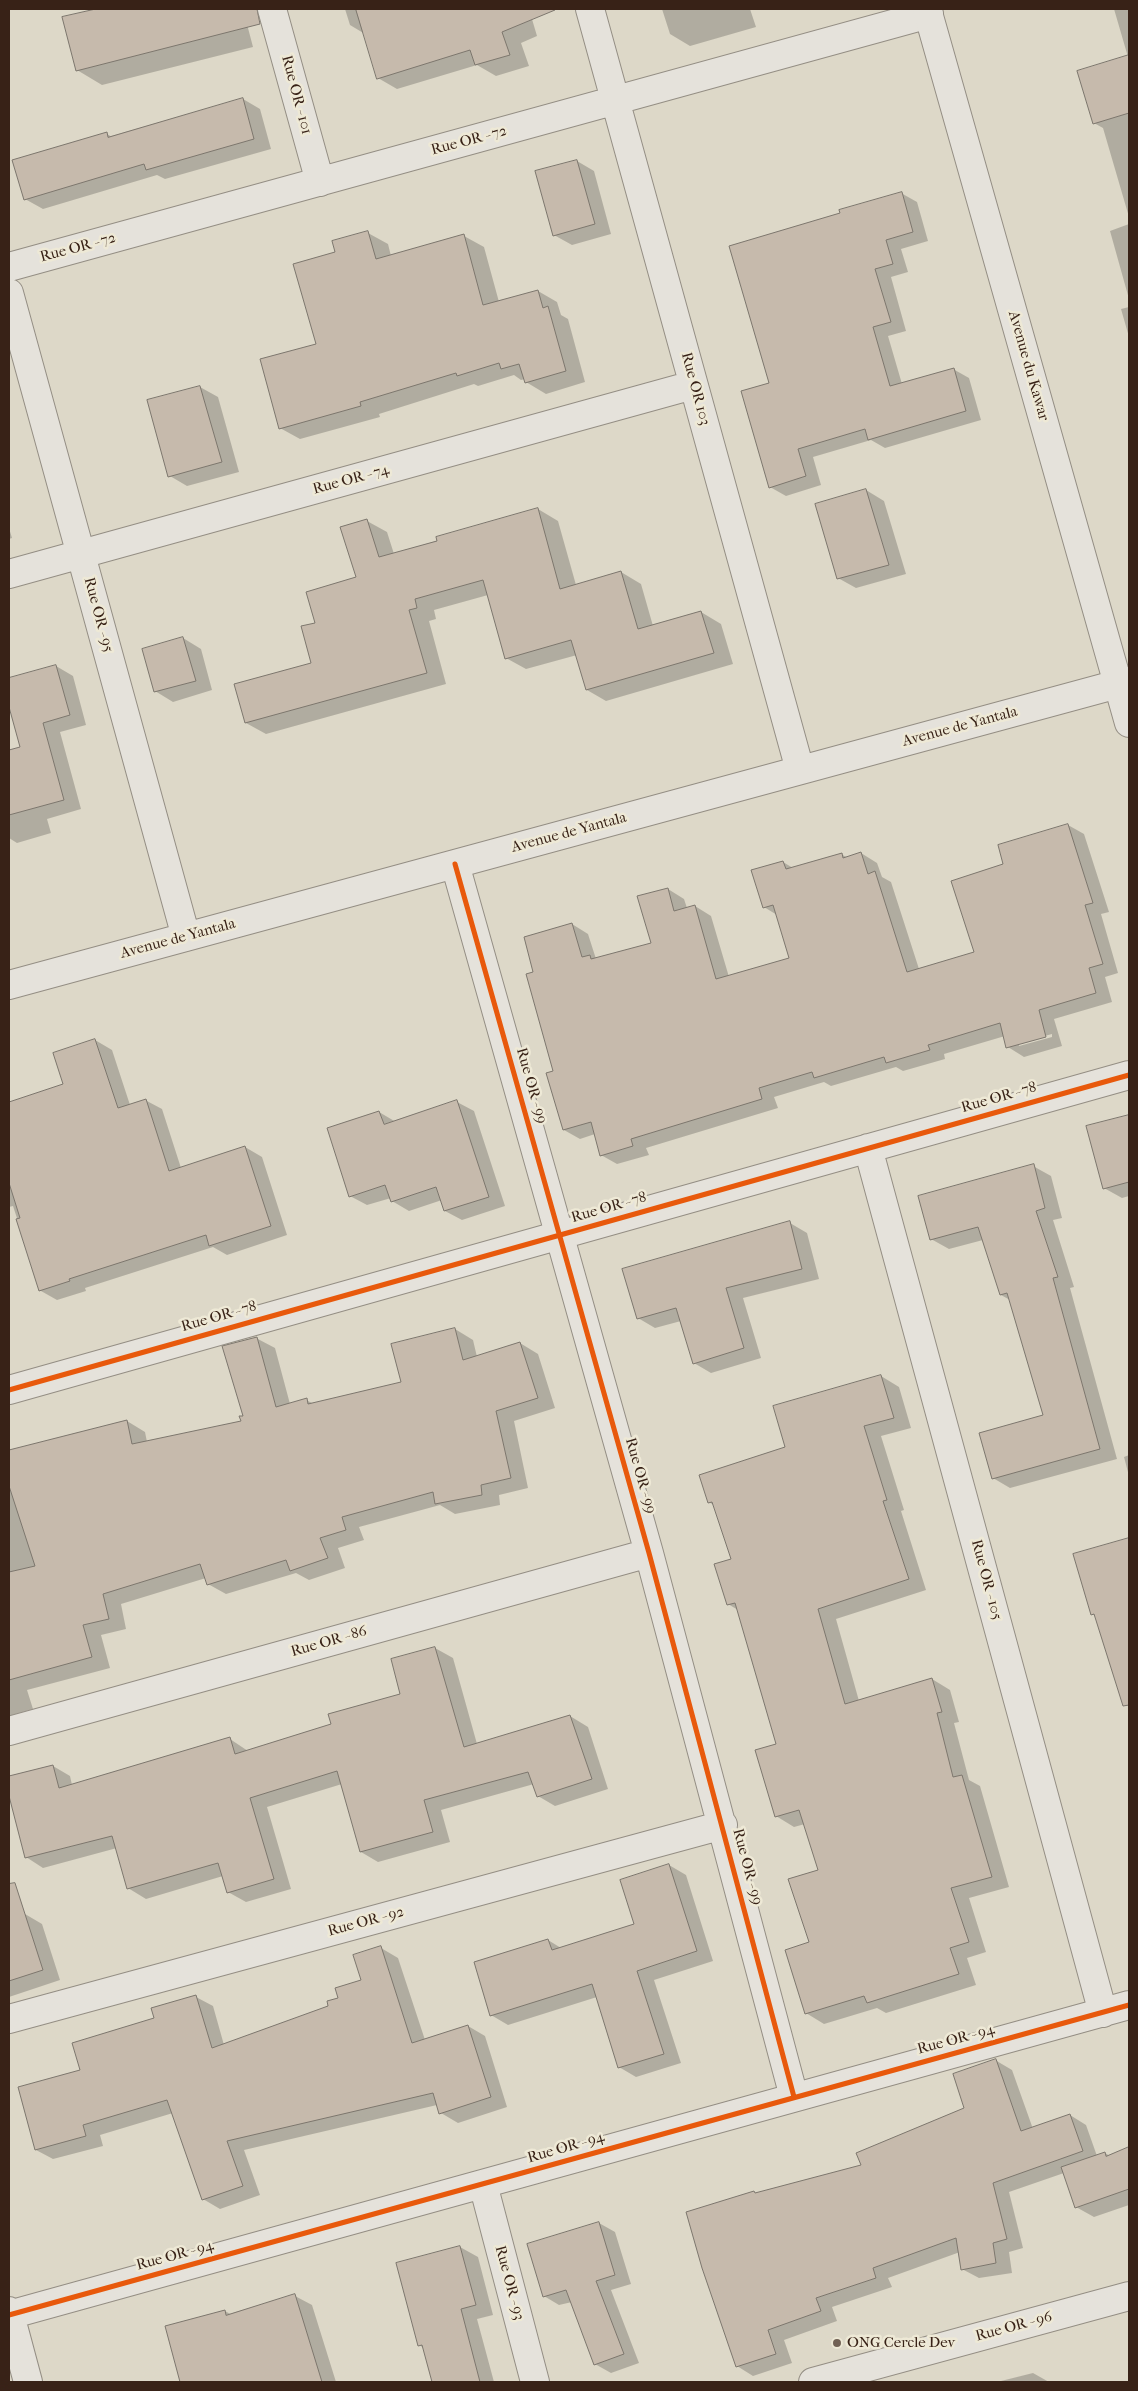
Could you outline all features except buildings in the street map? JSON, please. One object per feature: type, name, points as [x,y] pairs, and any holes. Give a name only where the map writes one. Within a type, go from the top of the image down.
[{"type":"street","name":"Rue OR - 101","points":[[272,9],[320,182]]},
{"type":"street","name":"Rue OR 103","points":[[590,9],[800,770]]},
{"type":"street","name":"Rue OR - 72","points":[[9,267],[615,100],[928,11]]},
{"type":"street","name":"Avenue du Kawar","points":[[928,11],[1124,683],[1129,723]]},
{"type":"street","name":"Rue OR - 95","points":[[9,293],[186,937]]},
{"type":"street","name":"Rue OR - 74","points":[[9,574],[694,385]]},
{"type":"street","name":"Avenue de Yantala","points":[[9,985],[1124,683]]},
{"type":"street","name":"Rue OR - 99","points":[[455,864],[560,1234],[723,1825],[794,2097]]},
{"type":"street","name":"Rue OR - 78","points":[[9,1390],[1129,1075]]},
{"type":"street","name":"Rue OR - 105","points":[[868,1148],[1103,2013]]},
{"type":"street","name":"Rue OR - 86","points":[[9,1731],[648,1553]]},
{"type":"street","name":"Rue OR - 92","points":[[9,2019],[723,1825]]},
{"type":"street","name":"Rue OR - 94","points":[[9,2313],[1129,2005]]},
{"type":"street","name":"Rue OR - 93","points":[[483,2184],[535,2382]]},
{"type":"street","name":"Rue OR - 96","points":[[813,2382],[857,2376],[1129,2296]]},
{"type":"street","points":[[9,2313],[28,2382]]},
{"type":"cycle path","points":[[455,864],[649,1553],[794,2097]]},
{"type":"cycle path","points":[[9,1390],[1129,1075]]},
{"type":"cycle path","points":[[9,2315],[1129,2005]]},
{"type":"place","name":"ONG Cercle Dev","points":[[837,2343]]}]
